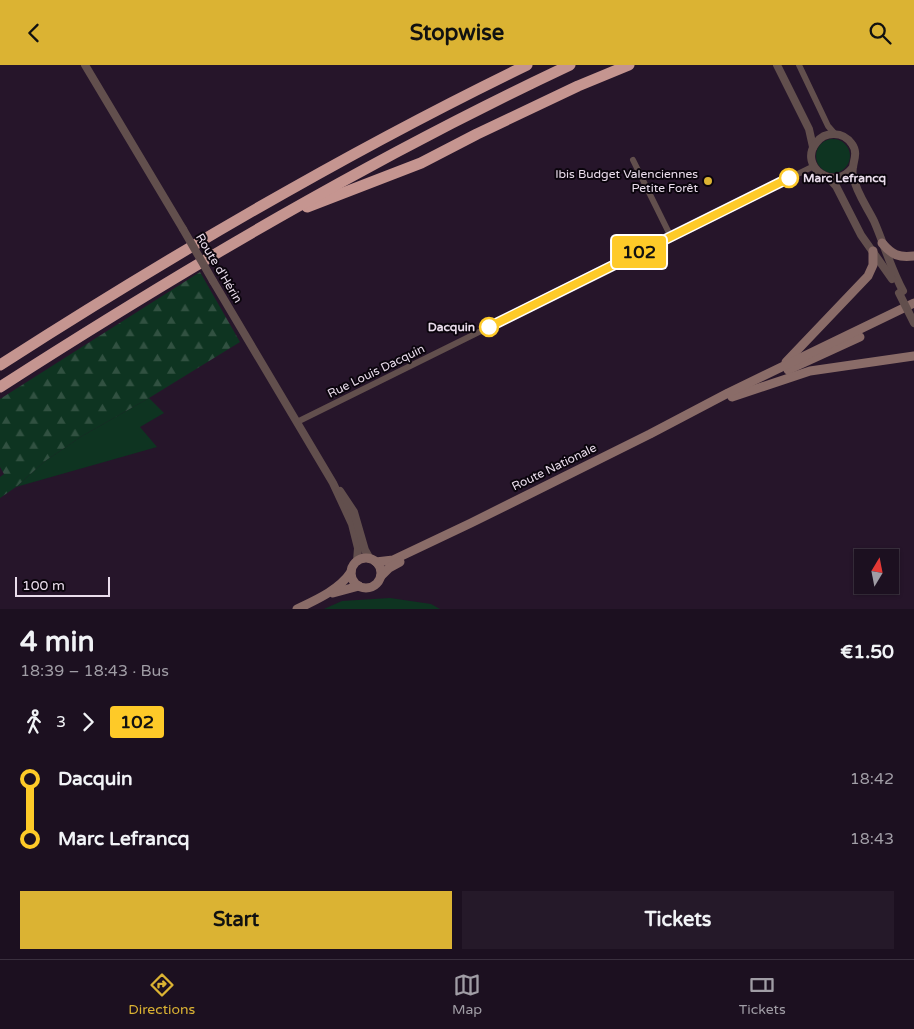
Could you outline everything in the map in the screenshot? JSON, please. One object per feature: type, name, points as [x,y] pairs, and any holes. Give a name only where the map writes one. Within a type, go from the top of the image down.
[{"type":"highway","points":[[0,365],[144,275],[288,190],[414,122],[527,65]]},
{"type":"highway","points":[[0,387],[112,316],[246,235],[397,151],[570,65]]},
{"type":"highway","points":[[246,235],[311,206],[428,160],[485,130],[578,86],[629,65]]},
{"type":"main road","points":[[882,243],[896,255],[902,257],[914,256]]},
{"type":"main road","points":[[779,369],[868,276],[873,265],[873,251]]},
{"type":"main road","points":[[650,434],[914,303]]},
{"type":"main road","points":[[650,434],[680,422],[914,310]]},
{"type":"main road","points":[[732,397],[769,383],[815,370],[914,355]]},
{"type":"main road","name":"Route Nationale","points":[[373,560],[393,560],[650,434]]},
{"type":"main road","name":"Route Nationale","points":[[381,576],[390,567],[470,523]]},
{"type":"main road","points":[[322,597],[341,583],[351,572],[352,567],[357,561],[362,559],[373,560],[380,569],[381,576],[373,586],[365,588],[353,581],[351,572]]},
{"type":"main road","points":[[297,609],[322,597],[359,586]]},
{"type":"street","name":"Route d'Hérin","points":[[85,65],[333,483],[352,524],[357,544],[357,561]]},
{"type":"street","points":[[776,65],[809,129],[813,147],[811,158],[814,166],[821,174],[828,177],[840,177],[846,174],[852,167],[856,158],[853,146],[846,137],[835,134],[823,136],[813,147]]},
{"type":"street","points":[[799,65],[828,127],[835,134]]},
{"type":"street","points":[[633,160],[671,237]]},
{"type":"street","name":"Rue Louis Dacquin","points":[[297,422],[814,166]]},
{"type":"street","points":[[852,167],[854,181],[874,222],[914,323]]},
{"type":"street","points":[[828,177],[836,186],[859,231],[914,314]]},
{"type":"street","name":"Route d'Hérin","points":[[333,483],[352,506],[364,550],[373,560]]},
{"type":"green space","points":[[833,139],[840,140],[845,144],[849,149],[849,163],[845,168],[840,172],[833,173],[826,172],[821,168],[817,163],[816,156],[817,149],[821,144],[826,140]]},
{"type":"green space","points":[[200,272],[240,342],[149,398],[82,436],[45,461],[16,487],[0,498],[0,477],[4,474],[0,467],[0,399]]},
{"type":"green space","points":[[149,398],[164,413],[140,427],[157,447],[16,487],[45,461],[82,436]]},
{"type":"green space","points":[[390,598],[431,604],[440,609],[324,609],[342,601]]},
{"type":"bus line","name":"102","points":[[489,327],[789,178]]},
{"type":"place","name":"Marc Lefrancq","points":[[789,178]]},
{"type":"place","name":"Ibis Budget Valenciennes Petite Forêt","points":[[708,181]]},
{"type":"place","name":"Dacquin","points":[[489,327]]}]
